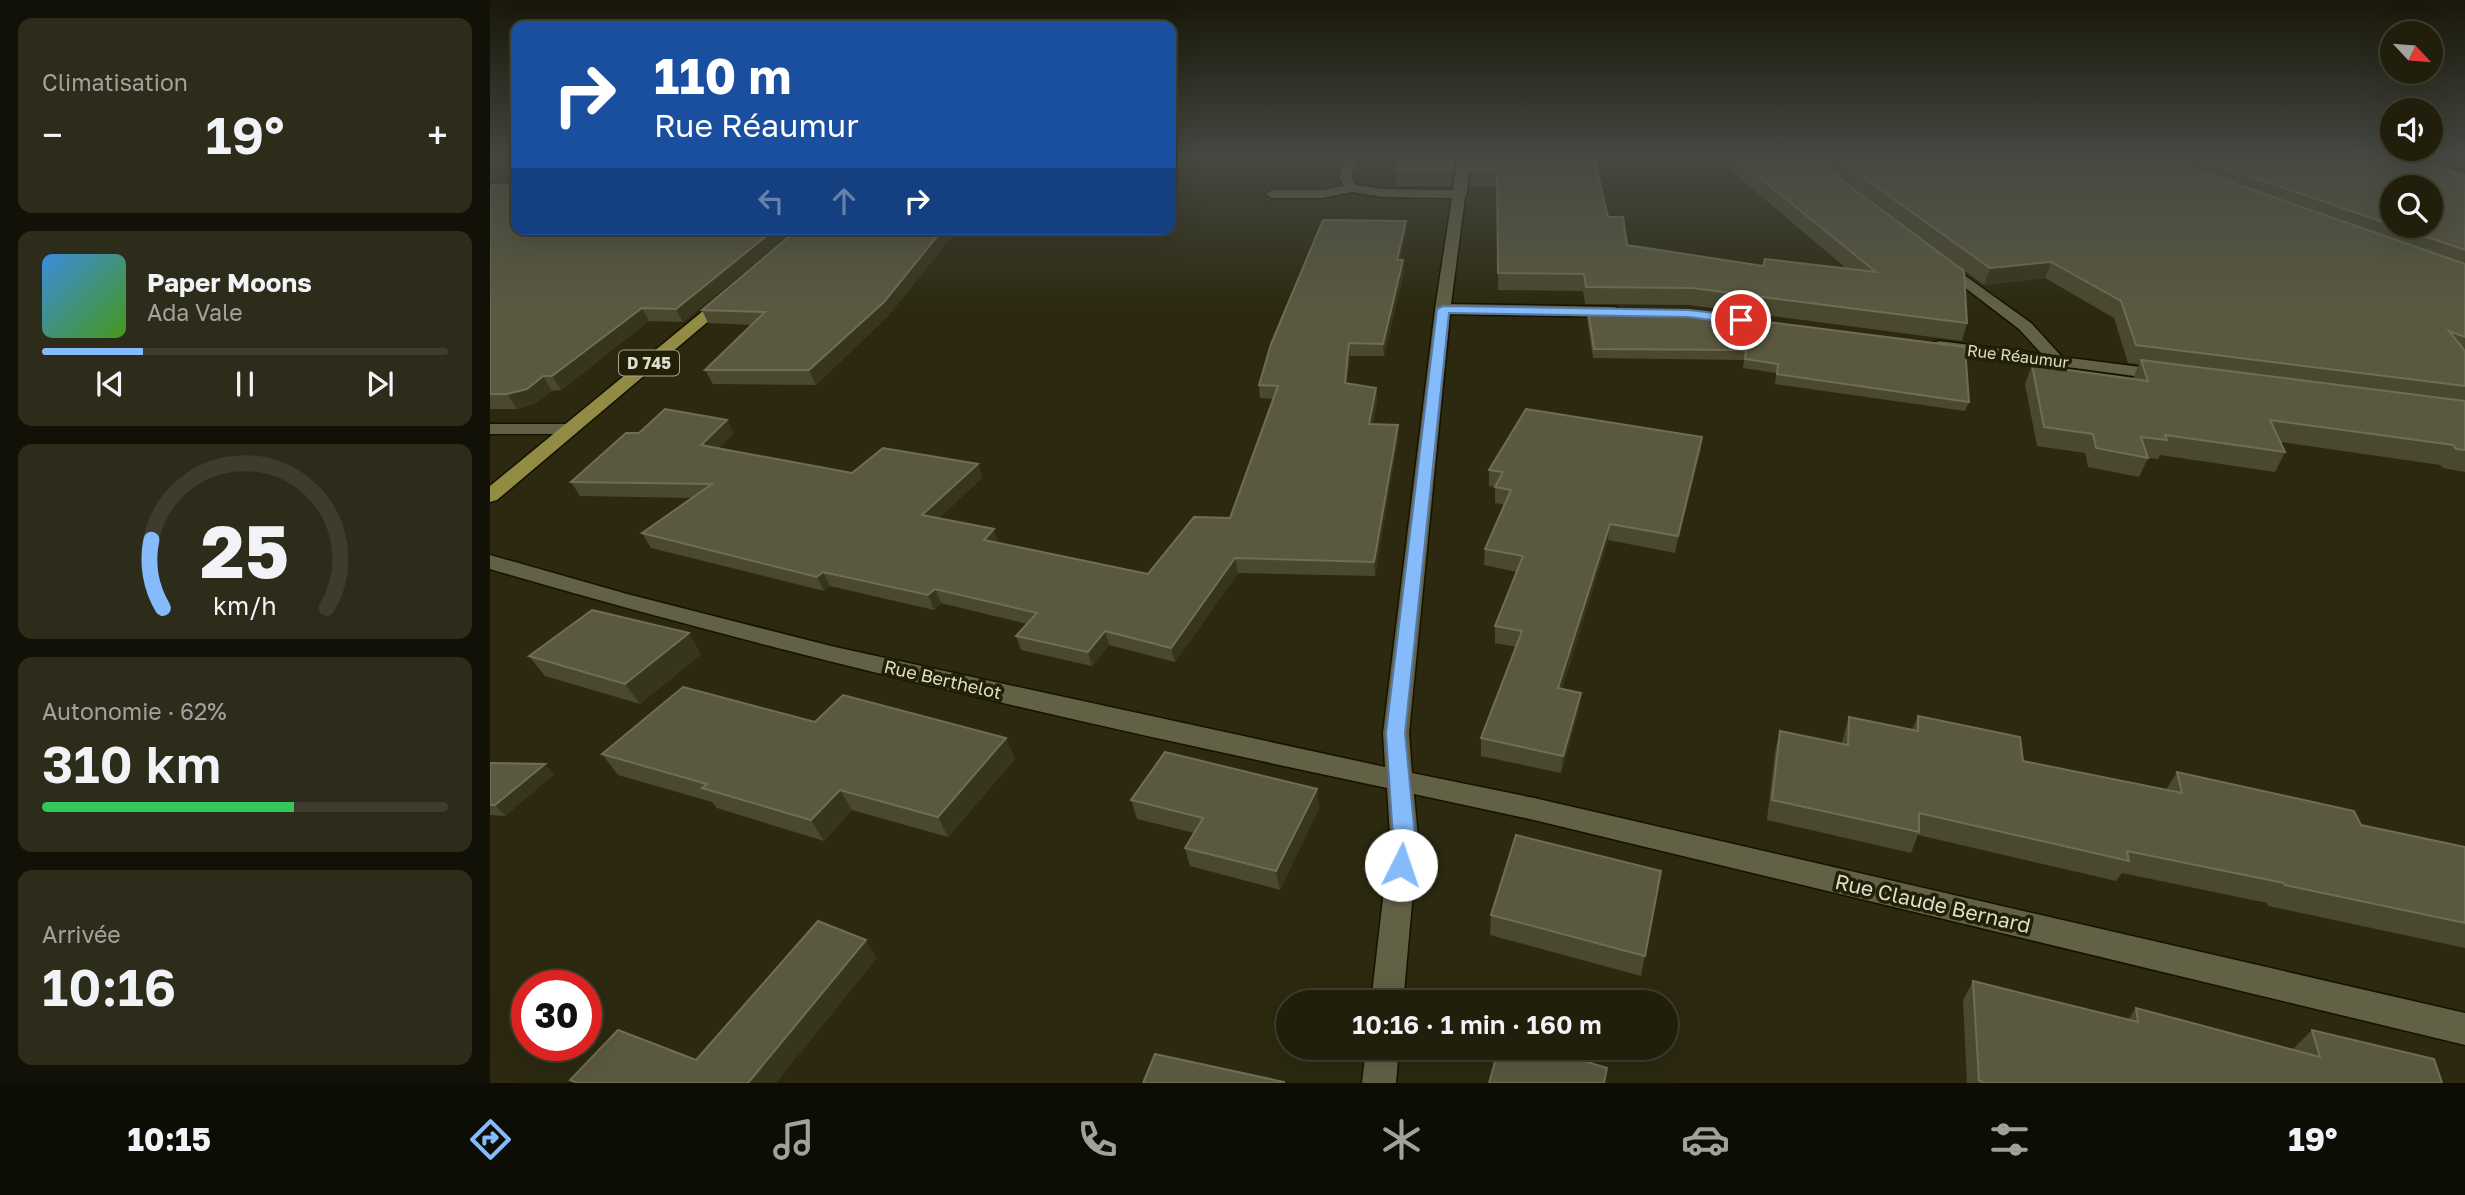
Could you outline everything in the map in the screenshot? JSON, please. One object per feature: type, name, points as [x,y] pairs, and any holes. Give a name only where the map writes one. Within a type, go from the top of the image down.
[{"type":"main road","name":"D 745","points":[[490,496],[735,291]]},
{"type":"street","points":[[1388,990],[1404,837],[1395,733],[1443,309],[1459,207]]},
{"type":"street","points":[[1928,253],[2025,326],[2057,361]]},
{"type":"street","points":[[1443,309],[1635,312]]},
{"type":"street","name":"Rue Réaumur","points":[[1921,343],[2180,377]]},
{"type":"street","points":[[490,429],[570,429]]},
{"type":"street","name":"Rue Berthelot","points":[[490,562],[625,601],[835,655],[1293,758],[1400,779]]},
{"type":"street","name":"Rue Claude Bernard","points":[[1400,779],[2465,1029]]},
{"type":"street","points":[[1379,1083],[1382,1060]]},
{"type":"building","points":[[490,207],[511,207],[511,235],[768,235],[676,309],[642,308],[552,376],[543,376],[527,389],[507,394],[490,394]]},
{"type":"building","points":[[1497,207],[1606,207],[1608,217],[1623,217],[1627,245],[1763,266],[1765,259],[1876,272],[1795,207],[1877,207],[1964,271],[1967,323],[1692,288],[1586,287],[1584,274],[1498,273]]},
{"type":"building","points":[[1904,207],[2301,207],[2380,234],[2380,238],[2391,238],[2465,264],[2465,337],[2449,331],[2465,351],[2465,386],[2136,345],[2121,301],[2051,262],[1990,268]]},
{"type":"building","points":[[2338,207],[2380,207],[2380,221]]},
{"type":"building","points":[[2443,207],[2465,207],[2465,250],[2430,238],[2443,238]]},
{"type":"building","points":[[1323,220],[1406,221],[1397,260],[1403,260],[1383,344],[1349,343],[1345,383],[1376,388],[1369,424],[1398,425],[1374,562],[1235,558],[1171,648],[1105,631],[1088,652],[1016,636],[1037,613],[935,589],[928,595],[823,572],[817,577],[642,533],[712,484],[571,482],[626,433],[639,433],[665,409],[727,420],[701,445],[852,473],[883,448],[978,464],[922,515],[994,529],[984,540],[1148,574],[1194,517],[1230,518],[1278,386],[1259,385],[1271,344]]},
{"type":"building","points":[[791,235],[938,235],[884,302],[809,370],[705,370],[765,312],[702,310]]},
{"type":"building","points":[[1588,310],[1690,312],[1965,347],[1969,402],[1777,374],[1778,364],[1745,359],[1746,350],[1594,349]]},
{"type":"building","points":[[2141,360],[2465,401],[2465,450],[2456,449],[2453,445],[2270,420],[2285,452],[2165,435],[2167,440],[2141,437],[2148,458],[2096,448],[2093,434],[2044,427],[2032,365],[2148,381]]},
{"type":"building","points":[[1526,409],[1702,437],[1678,536],[1610,524],[1558,688],[1581,693],[1563,756],[1481,738],[1522,631],[1495,626],[1523,556],[1485,549],[1511,490],[1495,487],[1503,472],[1489,470]]},
{"type":"building","points":[[592,610],[689,633],[625,684],[529,656]]},
{"type":"building","points":[[683,687],[815,722],[843,695],[1006,738],[938,817],[840,790],[811,820],[702,788],[707,784],[602,754]]},
{"type":"building","points":[[1918,716],[2020,737],[2023,761],[2182,793],[2177,772],[2354,811],[2361,825],[2465,847],[2465,923],[2127,851],[2129,861],[1919,813],[1919,832],[1772,800],[1780,731],[1848,745],[1849,717],[1918,731]]},
{"type":"building","points":[[1165,752],[1317,789],[1276,871],[1185,848],[1203,818],[1131,800]]},
{"type":"building","points":[[490,763],[545,764],[495,805],[490,805]]},
{"type":"building","points":[[1516,835],[1661,871],[1645,956],[1491,915]]},
{"type":"building","points":[[818,921],[866,940],[748,1083],[578,1083],[570,1080],[588,1061],[602,1061],[602,1047],[618,1030],[696,1060]]},
{"type":"building","points":[[1973,981],[2138,1022],[2136,1008],[2320,1057],[2312,1030],[2434,1059],[2442,1083],[1987,1083],[1979,1081]]},
{"type":"building","points":[[1155,1054],[1284,1082],[1284,1083],[1143,1083]]},
{"type":"building","points":[[1496,1060],[1580,1060],[1607,1068],[1604,1083],[1489,1083]]},
{"type":"route","points":[[1401,865],[1404,837],[1395,733],[1443,309],[1689,313],[1741,320]]}]
